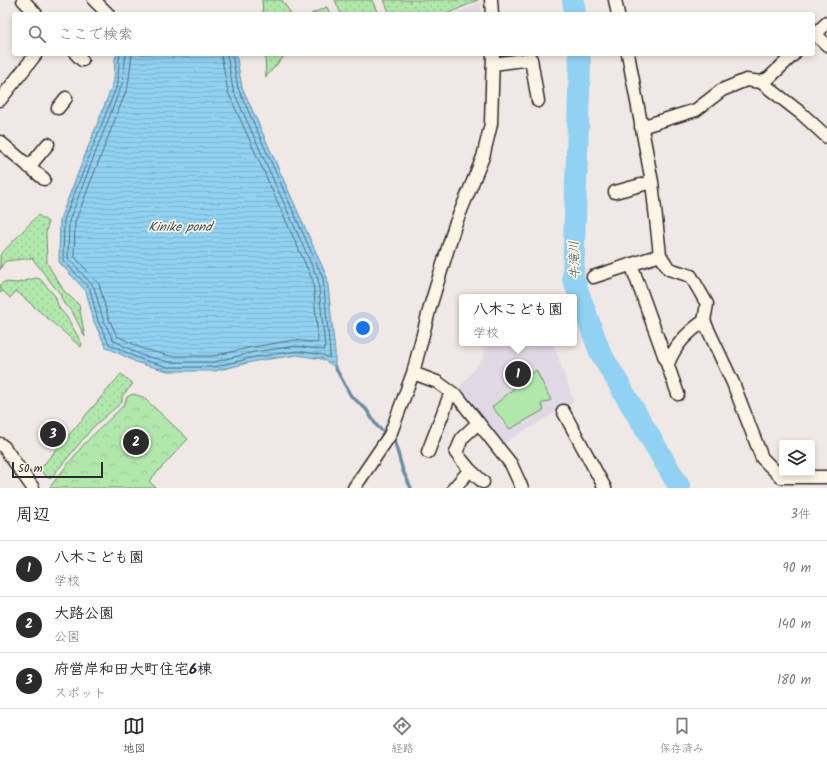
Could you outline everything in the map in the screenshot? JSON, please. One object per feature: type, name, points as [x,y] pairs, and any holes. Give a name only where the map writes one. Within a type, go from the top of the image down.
[{"type":"street","points":[[23,0],[36,8]]},
{"type":"street","points":[[94,0],[106,12]]},
{"type":"street","points":[[491,0],[492,12]]},
{"type":"street","points":[[615,0],[618,12]]},
{"type":"street","points":[[815,34],[827,23]]},
{"type":"street","points":[[815,36],[827,45]]},
{"type":"street","points":[[0,100],[34,56]]},
{"type":"street","points":[[628,56],[652,182],[660,254],[669,269],[691,276],[706,304],[704,322],[733,383],[762,458],[781,477],[827,477]]},
{"type":"street","points":[[762,82],[769,78],[792,56]]},
{"type":"street","points":[[354,488],[390,435],[413,373],[430,307],[455,225],[483,158],[491,124],[493,59],[531,59],[538,101]]},
{"type":"street","points":[[642,126],[696,110],[722,90],[746,80],[762,82],[802,114],[827,137]]},
{"type":"street","points":[[58,108],[66,98]]},
{"type":"street","points":[[0,142],[44,179]]},
{"type":"street","points":[[29,166],[48,144]]},
{"type":"street","points":[[615,192],[652,182]]},
{"type":"street","points":[[593,277],[660,254]]},
{"type":"street","points":[[632,264],[678,394]]},
{"type":"street","points":[[668,364],[679,343],[691,330],[704,322]]},
{"type":"street","points":[[413,373],[437,382],[458,397],[512,464],[522,488]]},
{"type":"street","points":[[428,452],[451,392]]},
{"type":"street","points":[[563,411],[605,488]]},
{"type":"street","points":[[478,423],[462,438],[456,453],[470,470],[483,482]]},
{"type":"street","points":[[0,444],[33,488]]},
{"type":"street","points":[[454,488],[470,470]]},
{"type":"shaded area","points":[[481,2],[481,12],[459,12]]},
{"type":"shaded area","points":[[483,346],[554,346],[574,402],[504,443],[457,391],[485,356]]},
{"type":"green space","points":[[262,0],[282,0],[290,12],[263,12]]},
{"type":"green space","points":[[335,0],[372,0],[377,12],[340,12]]},
{"type":"green space","points":[[384,0],[478,0],[451,12],[389,12]]},
{"type":"green space","points":[[327,7],[329,12],[316,12]]},
{"type":"green space","points":[[265,56],[284,56],[266,77]]},
{"type":"green space","points":[[38,215],[48,222],[46,233],[47,263],[64,291],[79,305],[85,337],[72,311],[64,304],[60,294],[32,258],[6,261],[3,263],[0,270],[0,255]]},
{"type":"green space","points":[[36,278],[40,279],[55,296],[59,308],[67,317],[82,344],[81,347],[16,291],[10,298],[3,291],[0,293],[0,285],[4,282],[17,283]]},
{"type":"green space","points":[[536,370],[551,400],[541,404],[544,410],[510,429],[492,407]]},
{"type":"green space","points":[[121,374],[133,384],[122,396],[122,402],[94,426],[50,479],[39,470]]},
{"type":"green space","points":[[133,394],[143,397],[188,439],[149,481],[156,488],[49,488],[84,444],[124,405],[127,397]]},
{"type":"water","name":"Kinike pond","points":[[236,56],[242,87],[327,277],[335,352],[335,367],[322,359],[297,355],[256,361],[215,371],[168,371],[138,363],[106,347],[94,322],[86,291],[59,262],[60,219],[114,81],[115,57]]},
{"type":"waterway","name":"牛滝川","points":[[573,0],[575,12]]},
{"type":"waterway","name":"牛滝川","points":[[579,56],[573,278],[600,352],[680,488]]},
{"type":"waterway","points":[[335,367],[351,396],[366,409],[377,426],[384,432]]},
{"type":"waterway","points":[[393,439],[403,471],[411,488]]},
{"type":"place","name":"八木こども園","points":[[518,374]]},
{"type":"place","name":"府営岸和田大町住宅6棟","points":[[53,434]]},
{"type":"place","name":"大路公園","points":[[136,442]]}]
